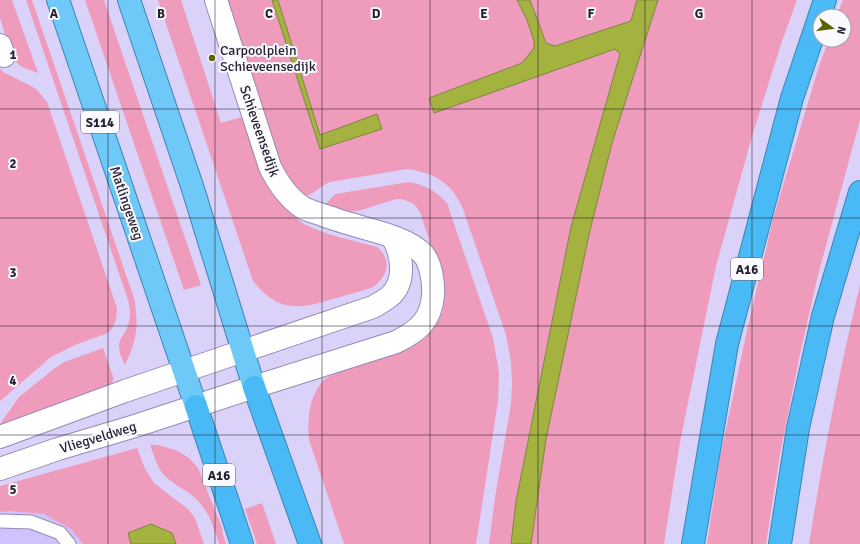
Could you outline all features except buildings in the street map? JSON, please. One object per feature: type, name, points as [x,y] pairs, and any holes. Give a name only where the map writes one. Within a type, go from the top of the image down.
[{"type":"highway","name":"Matlingeweg","points":[[58,0],[196,406]]},
{"type":"highway","points":[[128,0],[193,189],[254,387],[310,544]]},
{"type":"highway","name":"A16","points":[[693,544],[727,344],[792,98],[825,0]]},
{"type":"highway","points":[[780,544],[798,428],[823,316],[860,192]]},
{"type":"highway","name":"A16","points":[[196,406],[242,544]]},
{"type":"street","name":"Schieveensedijk","points":[[216,0],[270,167],[279,184],[291,198],[303,208],[351,225],[376,230],[412,246],[424,255],[434,285],[428,315],[420,327],[411,334],[396,342],[254,387]]},
{"type":"street","points":[[0,437],[125,391],[373,307],[390,296],[398,283],[401,268],[399,253],[393,238]]},
{"type":"street","name":"Vliegveldweg","points":[[0,469],[58,449],[135,426],[254,387]]},
{"type":"lane","points":[[0,521],[31,522],[60,533],[69,544]]},
{"type":"shaded area","points":[[0,0],[12,0],[38,73],[22,67],[13,60],[0,18]]},
{"type":"shaded area","points":[[26,0],[32,0],[134,298],[137,324],[136,332],[132,348],[125,365],[120,354],[119,347],[120,340],[127,328],[129,320],[130,309],[128,300]]},
{"type":"shaded area","points":[[85,0],[104,0],[201,285],[184,290]]},
{"type":"shaded area","points":[[158,0],[181,0],[221,123],[242,117],[260,171],[266,183],[283,206],[306,225],[314,229],[377,247],[382,252],[387,263],[385,274],[377,284],[371,288],[321,303],[289,306],[271,298],[253,281]]},
{"type":"shaded area","points":[[226,0],[272,0],[320,149],[382,128],[377,114],[320,135],[278,0],[517,0],[527,20],[534,41],[534,48],[522,63],[429,98],[615,49],[620,54],[571,227],[516,501],[511,544],[489,544],[495,497],[511,404],[511,362],[506,335],[459,200],[454,192],[441,181],[426,173],[407,169],[330,182],[306,196],[292,181],[276,151]]},
{"type":"shaded area","points":[[272,0],[278,0],[320,135],[377,114],[382,129],[320,149]]},
{"type":"shaded area","points":[[517,0],[530,0],[546,43],[555,46],[631,21],[637,0],[658,0],[612,143],[590,230],[546,439],[531,544],[511,544],[516,501],[571,227],[620,54],[615,49],[434,113],[429,98],[522,63],[534,48],[534,41],[527,20]]},
{"type":"shaded area","points":[[530,0],[637,0],[631,21],[555,46],[546,43]]},
{"type":"shaded area","points":[[658,0],[797,0],[781,44],[753,133],[716,266],[680,442],[664,544],[531,544],[546,439],[590,230],[612,143]]},
{"type":"shaded area","points":[[843,0],[860,0],[860,120],[817,279],[799,359],[780,454],[766,544],[707,544],[720,457],[747,330],[773,219],[819,66],[826,48],[852,48],[852,8],[840,8]]},
{"type":"shaded area","points":[[0,68],[3,72],[36,89],[47,102],[117,308],[116,320],[108,333],[75,345],[51,357],[0,401]]},
{"type":"shaded area","points":[[409,182],[430,189],[447,203],[493,338],[499,372],[498,401],[476,544],[344,544],[309,440],[308,425],[310,410],[314,395],[324,379],[367,359],[423,338],[434,327],[442,313],[445,298],[443,282],[420,212],[414,204],[402,199],[396,199],[362,210],[348,212],[339,211],[324,206],[335,194]]},
{"type":"shaded area","points":[[860,285],[860,544],[809,544],[832,414]]},
{"type":"shaded area","points":[[103,348],[114,379],[112,381],[113,384],[97,393],[0,431],[0,424],[19,397],[64,362]]},
{"type":"shaded area","points":[[150,445],[158,445],[176,450],[189,458],[198,468],[223,530],[226,544],[219,544],[209,517],[199,502],[162,473]]},
{"type":"shaded area","points":[[137,448],[145,469],[154,483],[189,510],[195,518],[204,544],[176,544],[172,533],[128,533],[131,544],[83,544],[71,529],[44,514],[10,511],[0,512],[0,486]]},
{"type":"shaded area","points":[[79,478],[102,544],[0,544],[0,500]]},
{"type":"shaded area","points":[[262,503],[276,544],[257,544],[245,509]]},
{"type":"shaded area","points":[[151,524],[172,533],[176,544],[131,544],[128,533]]},
{"type":"place","name":"Carpoolplein Schieveensedijk","points":[[212,58]]}]
